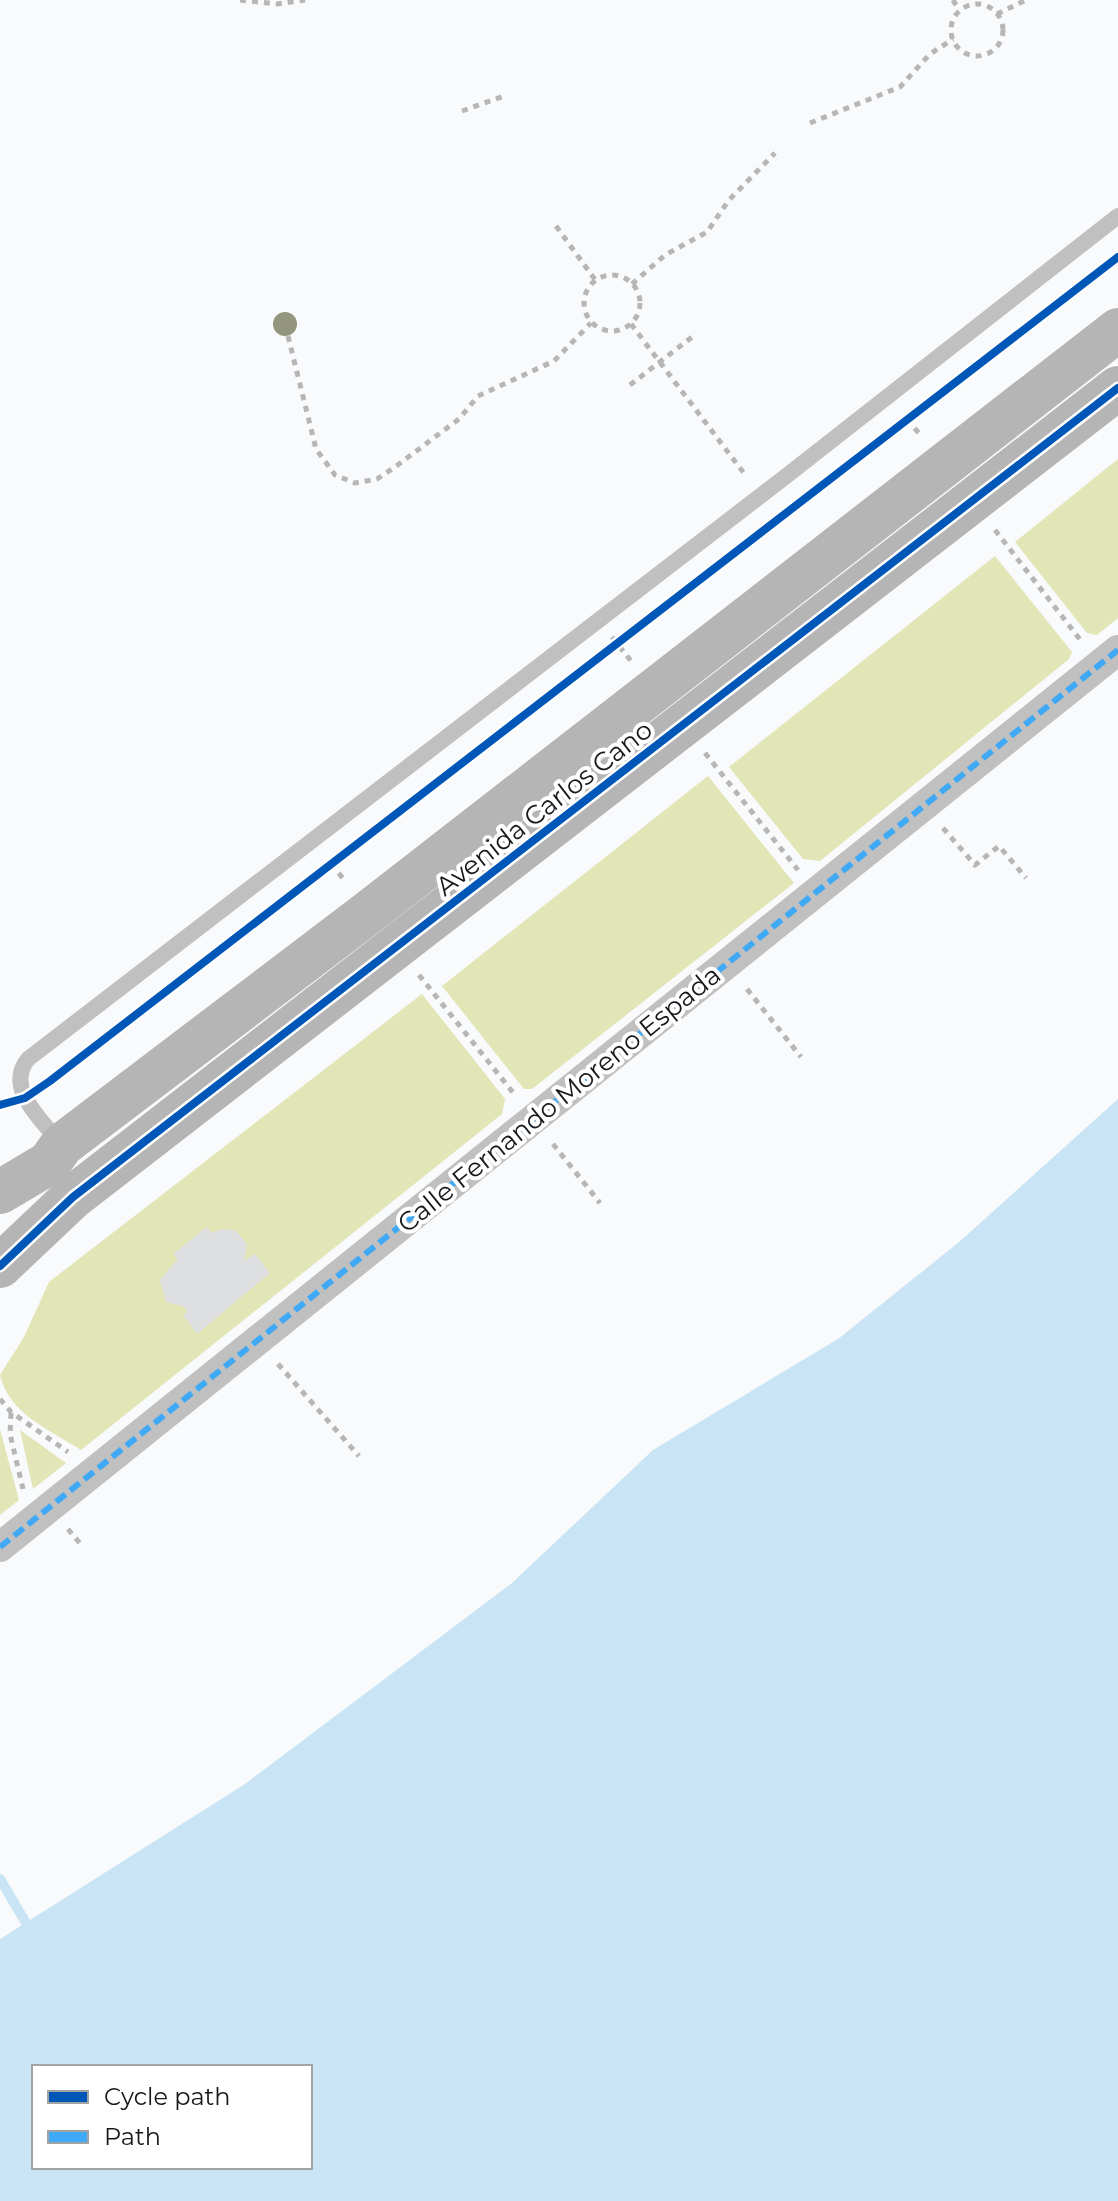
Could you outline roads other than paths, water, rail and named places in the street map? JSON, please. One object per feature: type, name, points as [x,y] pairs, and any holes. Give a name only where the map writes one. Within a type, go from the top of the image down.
[{"type":"street","name":"Avenida Carlos Cano","points":[[0,1192],[49,1163],[62,1145],[369,912],[1118,330]]},
{"type":"street","name":"Avenida Carlos Cano","points":[[0,1266],[73,1197],[1118,388]]},
{"type":"street","name":"Calle Fernando Moreno Espada","points":[[0,1547],[1109,657]]},
{"type":"lane","points":[[62,1145],[21,1090],[19,1073],[28,1059],[762,495],[1118,216]]},
{"type":"water","points":[[1118,1099],[1118,2201],[0,2201],[0,1939],[245,1784],[512,1583],[653,1450],[838,1339],[958,1243]]},
{"type":"waterway","points":[[0,1879],[26,1923]]}]
